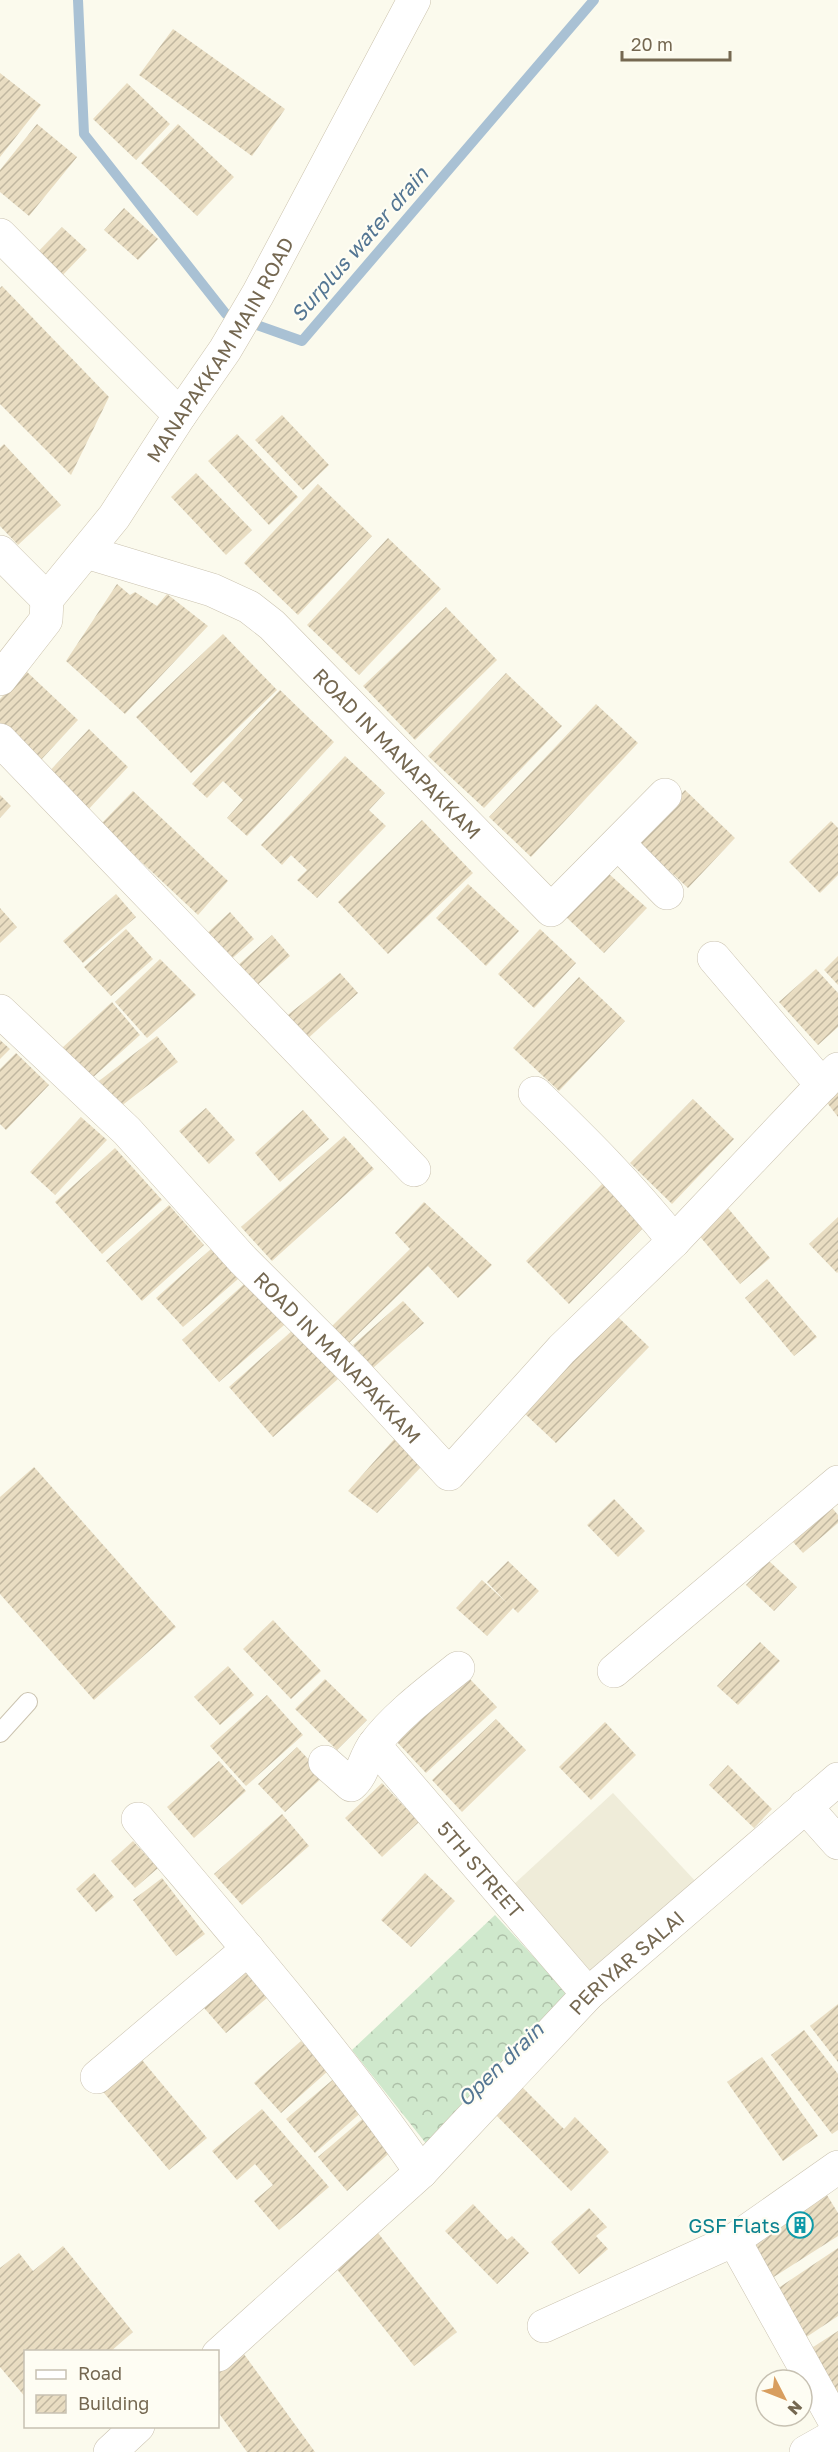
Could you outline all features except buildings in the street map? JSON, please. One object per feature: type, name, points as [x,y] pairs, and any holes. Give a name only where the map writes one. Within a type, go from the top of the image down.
[{"type":"street","name":"MANAPAKKAM MAIN ROAD","points":[[0,679],[46,620],[47,599],[114,517],[225,350],[258,294],[414,0]]},
{"type":"street","points":[[0,235],[180,415]]},
{"type":"street","points":[[0,552],[47,599]]},
{"type":"street","name":"ROAD IN MANAPAKKAM","points":[[86,552],[212,590],[249,607],[272,625],[551,910],[665,795]]},
{"type":"street","points":[[0,741],[414,1170]]},
{"type":"street","points":[[618,843],[667,893]]},
{"type":"street","name":"ROAD IN MANAPAKKAM","points":[[0,1011],[127,1131],[242,1259],[354,1371],[449,1474],[562,1349],[674,1241],[830,1077],[714,958]]},
{"type":"street","points":[[535,1093],[593,1148],[638,1196],[674,1241]]},
{"type":"street","points":[[614,1671],[838,1482]]},
{"type":"street","points":[[325,1762],[351,1785],[359,1778],[374,1745],[417,1701],[458,1668]]},
{"type":"street","name":"5TH STREET","points":[[374,1745],[588,1994]]},
{"type":"street","name":"PERIYAR SALAI","points":[[219,2354],[421,2172],[588,1994],[838,1779]]},
{"type":"street","points":[[805,1806],[838,1843]]},
{"type":"street","points":[[138,1819],[248,1949],[375,2106],[421,2172]]},
{"type":"street","points":[[97,2077],[248,1949]]},
{"type":"street","points":[[544,2326],[734,2240],[838,2167]]},
{"type":"street","points":[[734,2240],[838,2427]]},
{"type":"street","points":[[110,2452],[137,2428]]},
{"type":"street","points":[[806,2452],[838,2433]]},
{"type":"lane","points":[[0,1733],[28,1702]]},
{"type":"shaded area","points":[[613,1793],[712,1899],[611,1993],[512,1886]]},
{"type":"green space","points":[[495,1915],[581,2008],[428,2146],[352,2050]]},
{"type":"waterway","name":"Surplus water drain","points":[[78,0],[84,134],[226,314],[302,341],[594,0]]},
{"type":"place","name":"GSF Flats","points":[[800,2225]]},
{"type":"water label","name":"Open drain","points":[[500,2064]]}]
